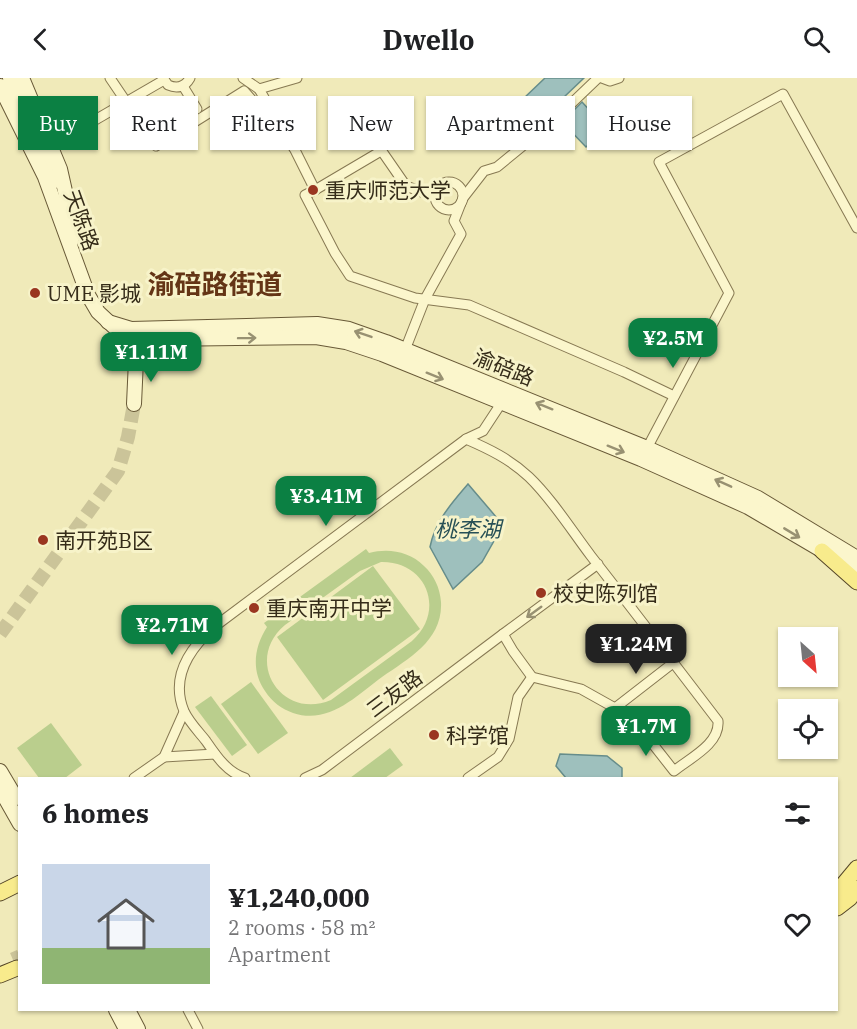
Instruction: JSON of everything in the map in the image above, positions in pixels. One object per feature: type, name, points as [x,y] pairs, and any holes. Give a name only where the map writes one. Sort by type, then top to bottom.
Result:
[{"type":"main road","points":[[10,78],[52,174],[79,273]]},
{"type":"main road","points":[[22,78],[30,96]]},
{"type":"main road","name":"天陈路","points":[[0,86],[45,177],[79,273],[98,312],[128,340],[136,360]]},
{"type":"main road","points":[[53,150],[67,198],[79,273]]},
{"type":"main road","name":"渝碚路","points":[[108,322],[131,329],[317,324],[350,329],[405,350],[505,397],[758,498],[857,558]]},
{"type":"main road","name":"渝碚路","points":[[136,360],[147,342],[158,339],[316,337],[346,342],[505,397]]},
{"type":"main road","points":[[134,404],[136,360]]},
{"type":"main road","name":"渝碚路","points":[[644,454],[748,507],[857,571]]},
{"type":"main road","points":[[822,551],[857,582]]},
{"type":"main road","points":[[0,771],[18,802]]},
{"type":"main road","points":[[0,789],[18,820]]},
{"type":"main road","points":[[838,891],[857,868]]},
{"type":"main road","points":[[0,893],[18,884]]},
{"type":"main road","points":[[838,907],[850,898],[857,888]]},
{"type":"main road","points":[[0,975],[10,964]]},
{"type":"main road","points":[[117,1011],[126,1029]]},
{"type":"main road","points":[[129,1011],[138,1029]]},
{"type":"street","points":[[110,78],[122,96]]},
{"type":"street","points":[[243,78],[259,89],[263,96]]},
{"type":"street","points":[[259,89],[297,78]]},
{"type":"street","points":[[405,350],[425,299],[461,234],[454,221],[463,198],[461,189],[450,182],[441,185],[435,192],[438,205],[446,210],[455,208],[463,198],[484,171],[497,167],[552,122],[597,79],[610,81],[618,78]]},
{"type":"street","points":[[138,96],[164,79],[173,87],[187,82]]},
{"type":"street","points":[[236,96],[244,91],[248,96]]},
{"type":"street","points":[[644,454],[729,293],[659,162],[783,94],[857,228]]},
{"type":"street","points":[[295,150],[315,190]]},
{"type":"street","points":[[435,197],[406,186],[381,152],[306,195],[335,253],[350,276],[415,298],[469,305],[674,396]]},
{"type":"street","points":[[243,777],[223,765],[184,712],[179,691],[181,668],[189,652],[202,638],[466,439],[483,431],[505,397]]},
{"type":"street","points":[[466,439],[499,453],[529,477],[718,721],[719,729],[713,741],[673,775],[652,743],[615,708],[581,689],[531,677],[503,634]]},
{"type":"street","name":"三友路","points":[[307,777],[322,770],[597,564]]},
{"type":"street","points":[[615,708],[673,663]]},
{"type":"street","points":[[469,777],[498,757],[509,739],[518,697],[531,677]]},
{"type":"street","points":[[135,777],[164,757],[184,712]]},
{"type":"street","points":[[164,757],[215,754]]},
{"type":"street","points":[[189,1011],[198,1029]]},
{"type":"green space","points":[[366,549],[369,553],[398,552],[418,561],[434,578],[441,602],[436,627],[422,647],[352,700],[330,712],[318,715],[306,716],[293,713],[274,702],[265,691],[256,667],[259,643],[267,627],[264,623]],"holes":[[[381,562],[397,564],[410,570],[420,579],[429,603],[428,616],[422,629],[412,641],[331,700],[313,704],[297,702],[283,695],[274,684],[268,670],[267,654],[273,639],[285,625],[360,571]]]},
{"type":"green space","points":[[373,566],[420,629],[323,700],[277,637]]},
{"type":"green space","points":[[251,682],[288,733],[258,754],[221,704]]},
{"type":"green space","points":[[211,696],[247,745],[232,756],[195,707]]},
{"type":"green space","points":[[51,723],[82,765],[66,777],[38,777],[17,748]]},
{"type":"green space","points":[[390,748],[403,765],[386,777],[351,777]]},
{"type":"water","points":[[545,78],[584,78],[565,96],[526,96]]},
{"type":"water","points":[[582,102],[587,107],[586,147],[575,136],[575,109]]},
{"type":"water","name":"桃李湖","points":[[468,484],[503,525],[482,562],[453,589],[430,547],[440,521]]},
{"type":"water","points":[[560,754],[607,756],[622,768],[622,777],[565,777],[556,766]]},
{"type":"tunnel","points":[[0,634],[118,471],[128,437],[134,404]]},
{"type":"tunnel","points":[[13,960],[18,958]]},
{"type":"place","name":"重庆师范大学","points":[[313,190]]},
{"type":"place","name":"UME 影城","points":[[35,293]]},
{"type":"place","name":"南开苑B区","points":[[43,540]]},
{"type":"place","name":"校史陈列馆","points":[[541,593]]},
{"type":"place","name":"重庆南开中学","points":[[254,608]]},
{"type":"place","name":"科学馆","points":[[434,735]]},
{"type":"district","name":"渝碚路街道","points":[[215,283]]}]
